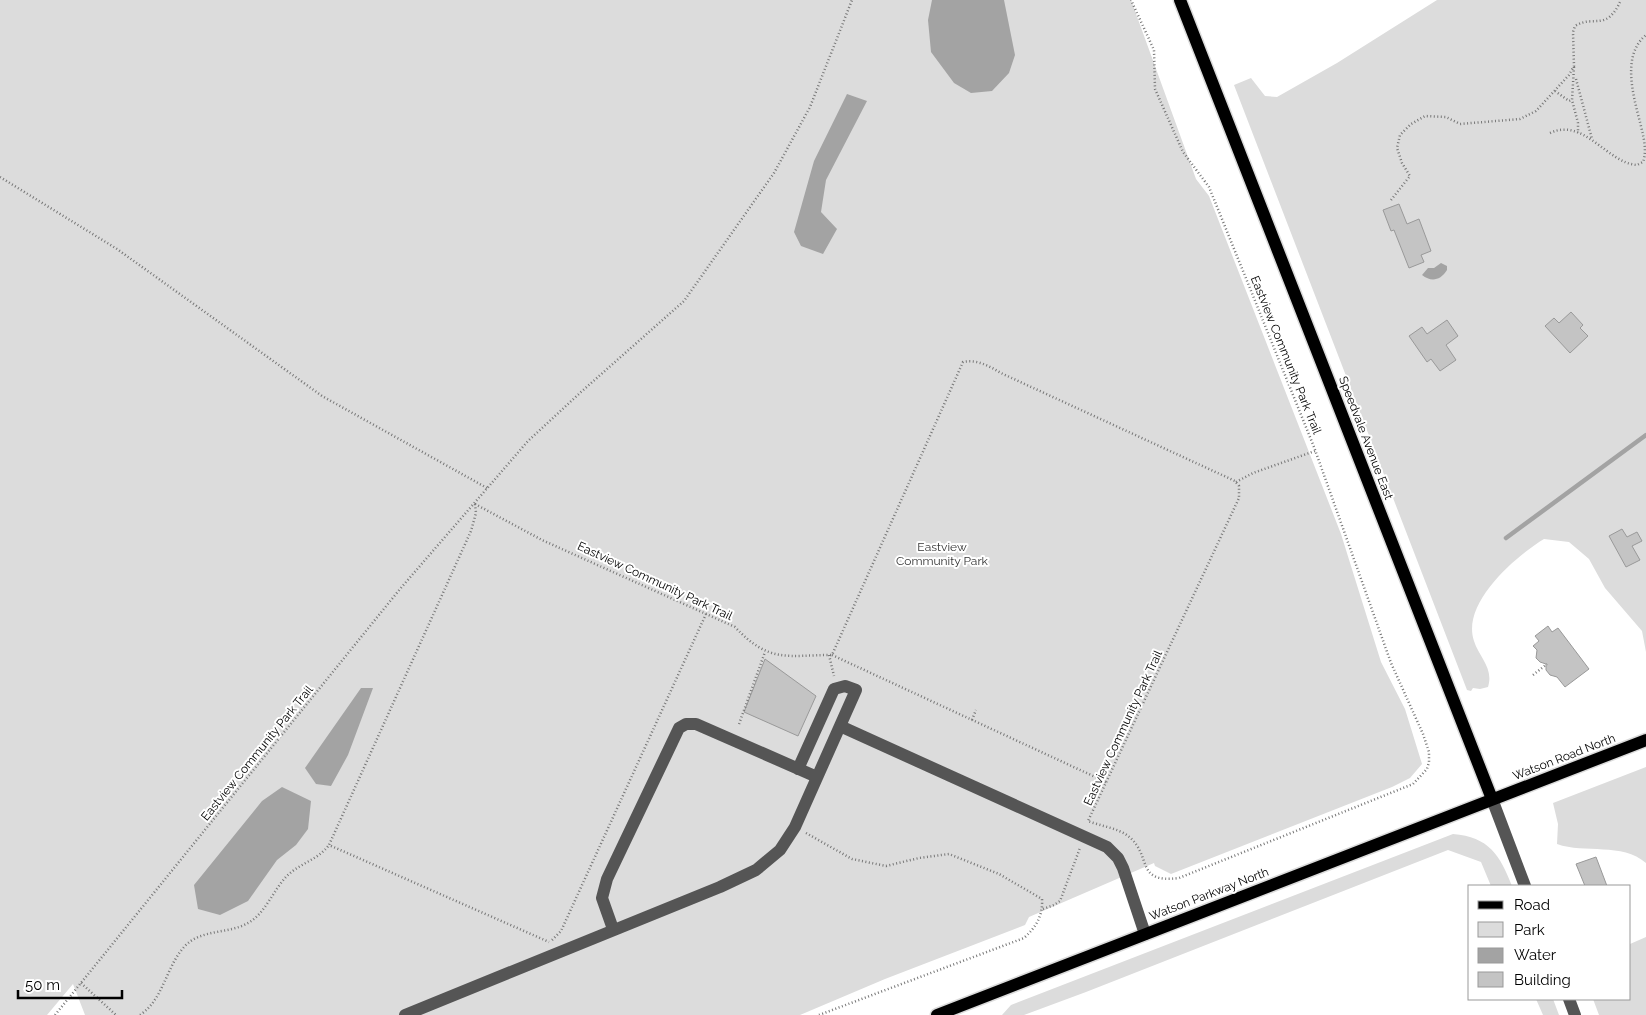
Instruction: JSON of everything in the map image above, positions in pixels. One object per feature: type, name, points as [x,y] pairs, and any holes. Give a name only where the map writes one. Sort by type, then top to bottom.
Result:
[{"type":"main road","name":"Speedvale Avenue East","points":[[1180,0],[1492,799]]},
{"type":"main road","name":"Watson Road North","points":[[1492,799],[1646,740]]},
{"type":"main road","name":"Watson Parkway North","points":[[937,1015],[1492,799]]},
{"type":"street","points":[[404,1015],[551,948],[614,929],[720,887],[756,870],[780,850],[795,827],[856,690],[845,686],[836,687],[798,769]]},
{"type":"street","points":[[614,929],[602,898],[606,884],[679,728],[686,724],[696,724],[817,777]]},
{"type":"street","points":[[840,726],[1107,848],[1118,858],[1145,934]]},
{"type":"street","name":"Speedvale Avenue East","points":[[1492,799],[1526,885]]},
{"type":"street","points":[[1569,1000],[1575,1015]]},
{"type":"path","name":"Eastview Community Park Trail","points":[[55,1015],[400,589],[528,441],[645,337],[689,293],[774,173],[810,107],[852,0]]},
{"type":"path","name":"Eastview Community Park Trail","points":[[1131,0],[1154,50],[1155,89],[1183,152],[1209,187],[1315,451],[1391,663],[1424,734],[1430,752],[1428,769],[1404,790],[1179,878],[1164,880],[1155,878],[1148,871],[1136,844],[1129,837],[1088,821],[1239,498],[1239,486],[1236,482]]},
{"type":"path","points":[[1592,140],[1575,76],[1573,32],[1575,26],[1581,22],[1601,22],[1611,16],[1621,0]]},
{"type":"path","points":[[1550,133],[1556,130],[1578,133],[1631,165],[1638,165],[1643,162],[1646,149],[1631,71],[1635,48],[1646,35]]},
{"type":"path","points":[[1391,200],[1410,176],[1397,148],[1400,135],[1411,124],[1425,116],[1446,117],[1460,124],[1520,119],[1536,111],[1555,91],[1574,66]]},
{"type":"path","points":[[1575,76],[1572,100],[1578,123],[1578,133]]},
{"type":"path","points":[[1555,91],[1572,100]]},
{"type":"path","points":[[0,177],[116,249],[322,396],[488,488]]},
{"type":"path","points":[[836,687],[831,654],[963,362],[972,360],[983,363],[1236,482],[1252,473],[1315,451]]},
{"type":"path","name":"Eastview Community Park Trail","points":[[475,504],[542,540],[735,627],[748,641],[765,652],[788,657],[831,654]]},
{"type":"path","points":[[140,1015],[154,1002],[179,953],[187,944],[197,938],[240,927],[250,922],[259,914],[287,876],[324,852],[329,845],[471,532],[476,513],[475,504]]},
{"type":"path","points":[[329,845],[538,940],[551,948],[561,931],[706,614]]},
{"type":"path","points":[[739,724],[765,652]]},
{"type":"path","points":[[831,654],[1106,782]]},
{"type":"path","points":[[1533,675],[1547,664]]},
{"type":"path","points":[[972,720],[976,710]]},
{"type":"path","points":[[1043,909],[1060,901],[1088,821]]},
{"type":"path","points":[[795,827],[852,859],[886,866],[919,858],[949,854],[999,874],[1042,899],[1043,909],[1035,928],[1024,938],[819,1015]]},
{"type":"path","points":[[81,984],[116,1015]]},
{"type":"path","points":[[146,1011],[150,1015]]},
{"type":"green space","name":"Eastview Community Park","points":[[0,0],[1131,0],[1196,179],[1209,196],[1341,534],[1381,662],[1405,709],[1422,764],[1410,778],[1392,787],[1171,874],[1155,866],[1154,863],[1029,917],[1025,925],[885,979],[800,1015],[85,1015],[73,984],[47,1015],[0,1015]]},
{"type":"green space","points":[[1437,0],[1646,0],[1646,652],[1642,631],[1605,588],[1589,559],[1569,542],[1544,539],[1506,569],[1483,597],[1476,611],[1472,626],[1474,641],[1488,668],[1489,680],[1488,687],[1473,688],[1471,691],[1467,690],[1234,85],[1251,78],[1265,96],[1277,97],[1337,63]]},
{"type":"green space","points":[[1646,767],[1646,863],[1636,857],[1615,850],[1568,847],[1557,844],[1558,824],[1553,803]]},
{"type":"green space","points":[[1453,834],[1476,839],[1492,850],[1503,865],[1512,885],[1491,885],[1481,862],[1448,850],[1024,1015],[1002,1015],[1011,1005]]},
{"type":"green space","points":[[1646,937],[1646,1015],[1599,1015],[1593,1000],[1631,1000],[1631,944]]},
{"type":"green space","points":[[1536,1000],[1553,1000],[1559,1015],[1543,1015]]},
{"type":"water","points":[[932,0],[1004,0],[1015,55],[1009,73],[992,91],[971,93],[954,83],[931,52],[928,20]]},
{"type":"water","points":[[847,94],[867,101],[826,180],[821,212],[837,229],[823,254],[801,246],[794,232],[814,161]]},
{"type":"water","points":[[1441,263],[1447,266],[1447,270],[1438,278],[1429,279],[1422,275],[1428,268],[1434,268]]},
{"type":"water","points":[[361,688],[373,688],[348,755],[331,786],[316,784],[305,768]]},
{"type":"water","points":[[282,787],[311,801],[308,829],[296,845],[277,860],[248,901],[220,915],[198,909],[194,885],[262,801]]},
{"type":"building","points":[[1399,204],[1407,224],[1419,219],[1431,251],[1421,255],[1424,262],[1409,268],[1394,230],[1391,231],[1383,210]]},
{"type":"building","points":[[1571,312],[1583,325],[1580,328],[1588,336],[1570,353],[1545,326],[1554,318],[1559,323]]},
{"type":"building","points":[[1447,320],[1458,336],[1446,345],[1456,360],[1440,371],[1431,359],[1427,362],[1409,336],[1422,327],[1427,334]]},
{"type":"building","points":[[1622,529],[1627,537],[1637,532],[1642,541],[1632,546],[1640,560],[1626,567],[1609,536]]},
{"type":"building","points":[[1548,626],[1552,632],[1558,628],[1589,669],[1565,687],[1557,677],[1550,675],[1546,670],[1546,664],[1536,658],[1537,650],[1533,646],[1539,641],[1535,636]]},
{"type":"building","points":[[765,659],[816,696],[798,736],[744,712]]},
{"type":"building","points":[[1596,857],[1607,885],[1585,885],[1576,864]]},
{"type":"waterway","points":[[1506,538],[1646,435]]}]
